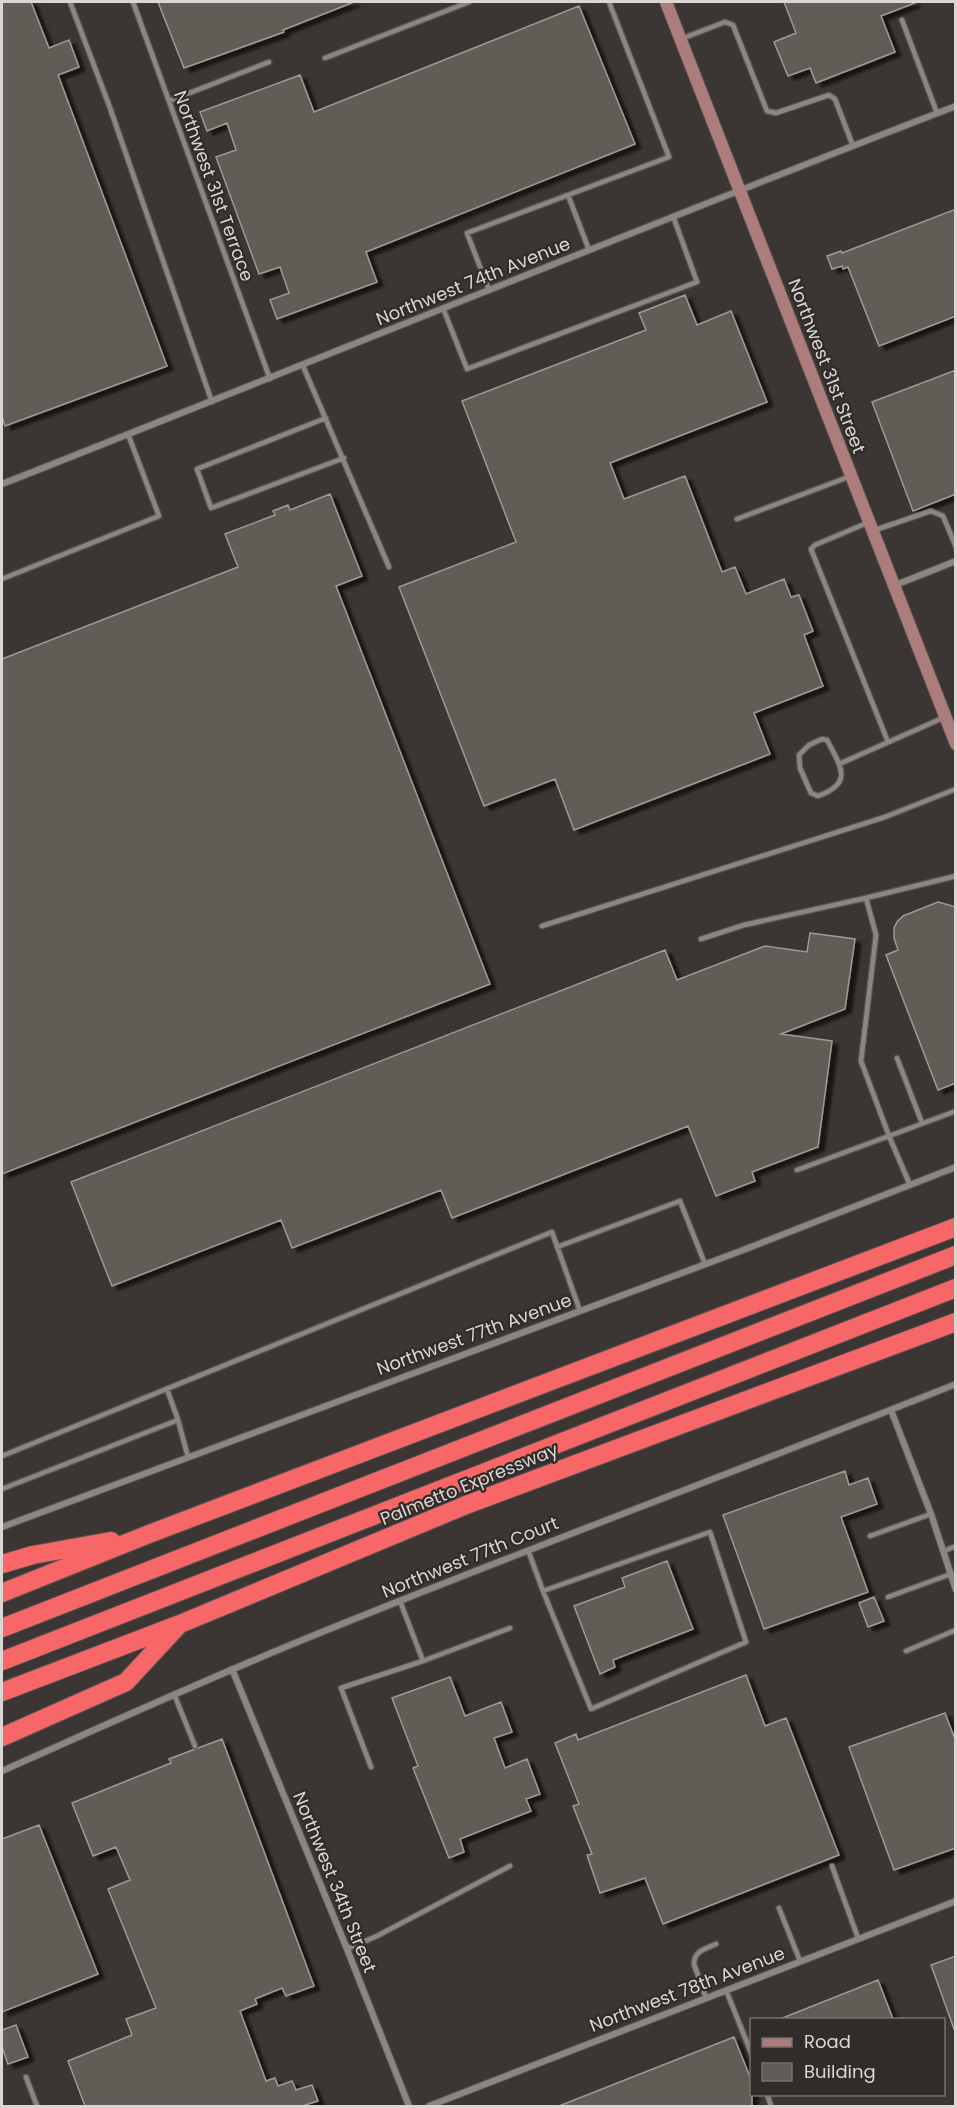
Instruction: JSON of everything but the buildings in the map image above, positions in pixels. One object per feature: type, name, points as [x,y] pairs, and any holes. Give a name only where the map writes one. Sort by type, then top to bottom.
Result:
[{"type":"highway","points":[[2,1593],[149,1534],[956,1227]]},
{"type":"highway","points":[[2,1628],[956,1255]]},
{"type":"highway","points":[[2,1661],[956,1288]]},
{"type":"highway","name":"Palmetto Expressway","points":[[2,1692],[180,1624],[466,1506],[956,1322]]},
{"type":"highway","points":[[2,1564],[33,1555],[149,1534]]},
{"type":"highway","points":[[2,1737],[126,1682],[180,1624]]},
{"type":"street","name":"Northwest 31st Street","points":[[666,2],[956,744]]},
{"type":"street","name":"Northwest 74th Avenue","points":[[2,484],[303,366],[673,216],[956,106]]},
{"type":"street","points":[[893,586],[956,561]]},
{"type":"street","name":"Northwest 77th Avenue","points":[[2,1527],[705,1264],[956,1167]]},
{"type":"street","name":"Northwest 77th Court","points":[[2,1771],[232,1669],[528,1550],[956,1384]]},
{"type":"street","points":[[891,1410],[931,1514],[956,1590]]},
{"type":"street","name":"Northwest 34th Street","points":[[232,1669],[409,2106]]},
{"type":"street","name":"Northwest 78th Avenue","points":[[429,2106],[956,1900]]},
{"type":"lane","points":[[70,2],[109,105],[212,402]]},
{"type":"lane","name":"Northwest 31st Terrace","points":[[133,2],[270,379]]},
{"type":"lane","points":[[325,58],[469,2]]},
{"type":"lane","points":[[489,290],[467,233],[669,158],[609,2]]},
{"type":"lane","points":[[902,20],[937,113]]},
{"type":"lane","points":[[681,39],[725,22],[733,25],[767,111],[776,112],[829,95],[835,99],[853,146]]},
{"type":"lane","points":[[169,101],[269,62]]},
{"type":"lane","points":[[568,195],[589,250]]},
{"type":"lane","points":[[443,308],[467,369],[697,282],[673,216]]},
{"type":"lane","points":[[303,366],[389,567]]},
{"type":"lane","points":[[326,418],[197,469],[211,508],[344,458]]},
{"type":"lane","points":[[2,579],[159,516],[128,434]]},
{"type":"lane","points":[[737,519],[851,476]]},
{"type":"lane","points":[[888,742],[811,549],[815,544],[931,511],[942,516],[956,547]]},
{"type":"lane","points":[[839,764],[945,717]]},
{"type":"lane","points":[[822,739],[827,740],[839,764],[841,781],[836,789],[818,796],[811,793],[800,768],[800,755],[809,745],[822,739]]},
{"type":"lane","points":[[542,926],[885,818],[956,789]]},
{"type":"lane","points":[[701,939],[744,925],[956,876]]},
{"type":"lane","points":[[866,898],[876,934],[861,1061],[910,1185]]},
{"type":"lane","points":[[897,1058],[922,1124]]},
{"type":"lane","points":[[796,1170],[956,1111]]},
{"type":"lane","points":[[557,1247],[681,1202],[705,1264]]},
{"type":"lane","points":[[2,1456],[552,1232],[580,1311]]},
{"type":"lane","points":[[166,1389],[178,1420],[188,1457]]},
{"type":"lane","points":[[2,1489],[178,1420]]},
{"type":"lane","points":[[870,1536],[931,1514]]},
{"type":"lane","points":[[528,1550],[543,1592],[591,1709],[746,1642],[710,1532],[543,1592]]},
{"type":"lane","points":[[944,1551],[956,1546]]},
{"type":"lane","points":[[888,1597],[951,1574]]},
{"type":"lane","points":[[400,1601],[423,1661]]},
{"type":"lane","points":[[371,1767],[341,1688],[423,1661],[510,1628]]},
{"type":"lane","points":[[906,1651],[956,1630]]},
{"type":"lane","points":[[174,1694],[195,1746]]},
{"type":"lane","points":[[347,1949],[377,1936],[510,1866]]},
{"type":"lane","points":[[832,1866],[858,1938]]},
{"type":"lane","points":[[779,1908],[800,1961]]},
{"type":"lane","points":[[706,1998],[694,1959],[697,1952],[716,1944]]},
{"type":"lane","points":[[726,1990],[750,2050]]},
{"type":"lane","points":[[26,2077],[38,2106]]}]
